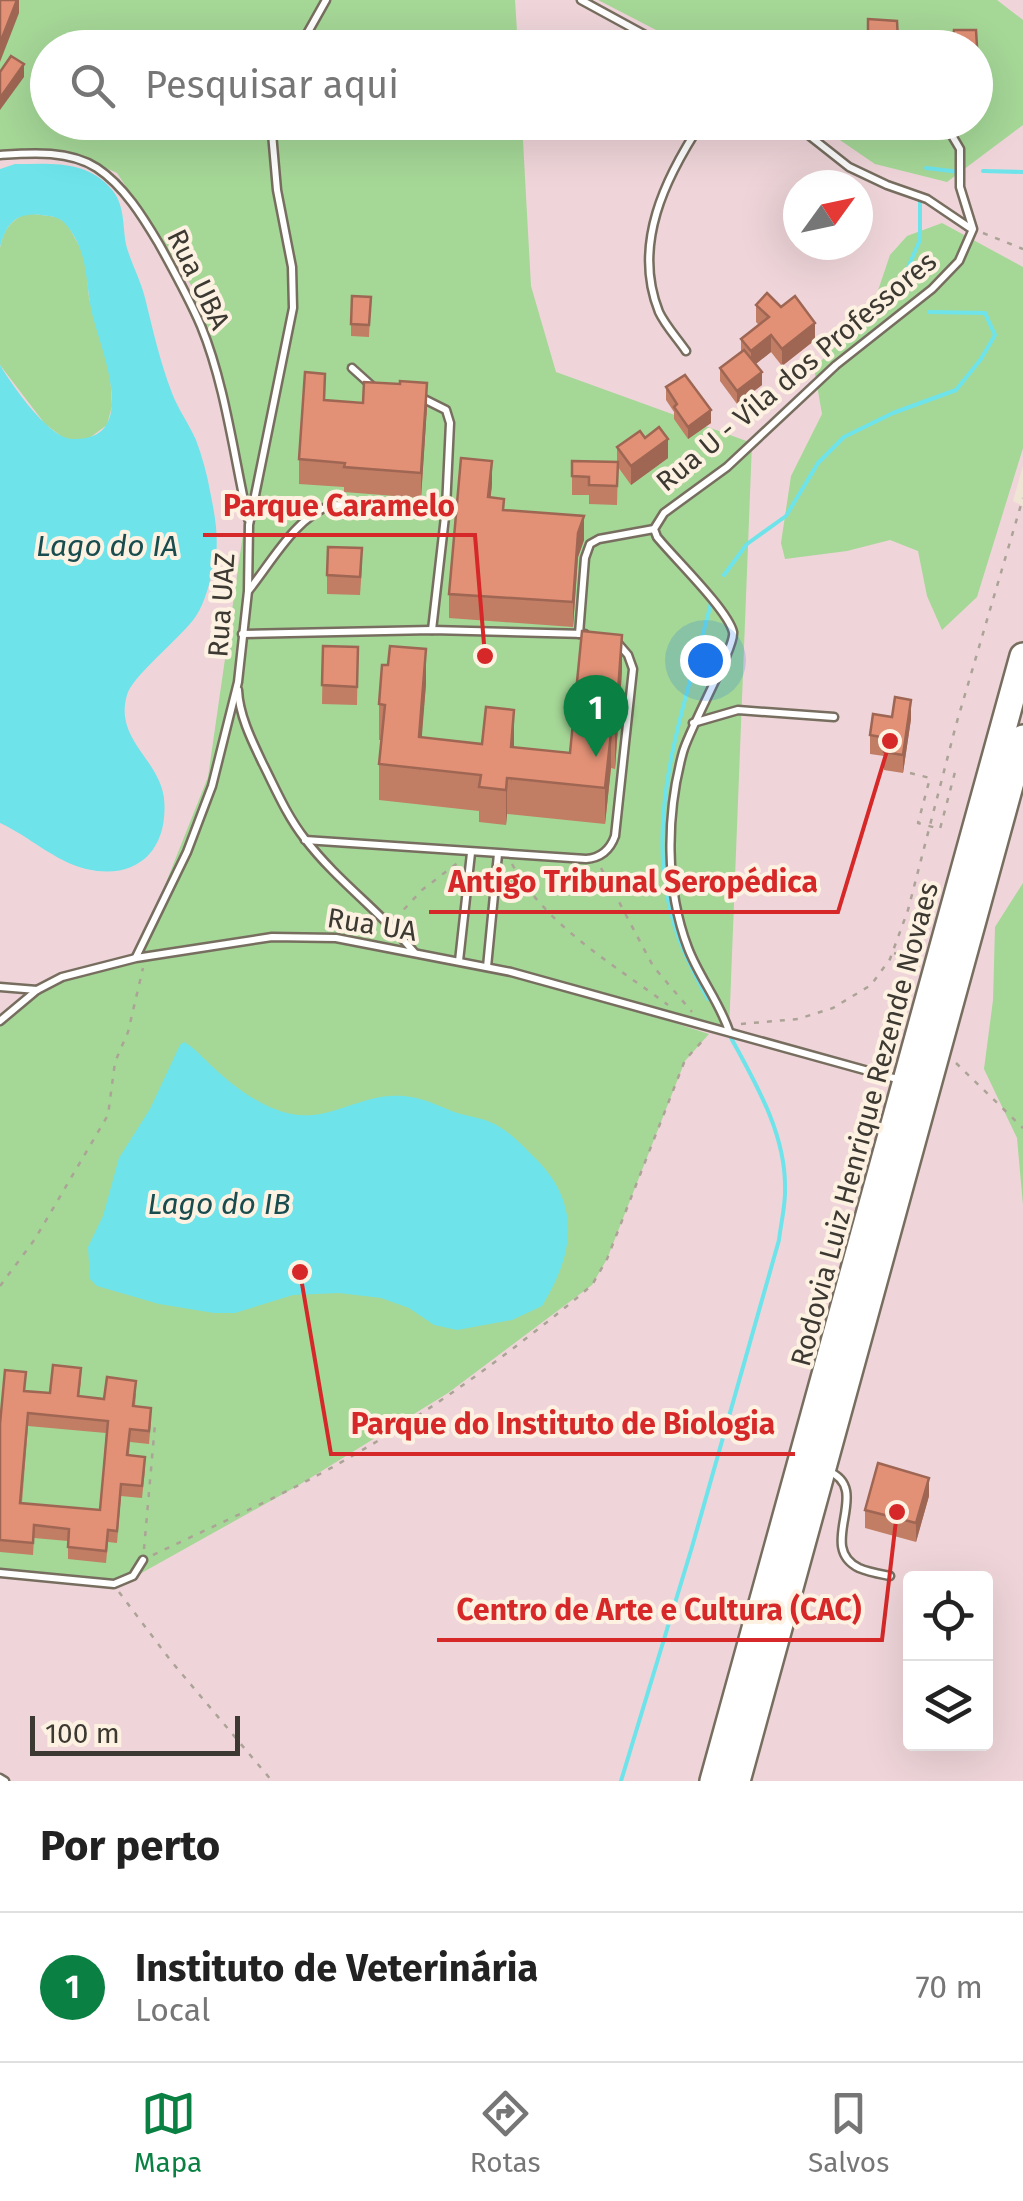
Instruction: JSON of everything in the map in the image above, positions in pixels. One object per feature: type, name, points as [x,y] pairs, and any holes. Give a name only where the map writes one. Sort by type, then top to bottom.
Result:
[{"type":"highway","name":"Rodovia Luiz Henrique Rezende Novaes","points":[[713,1781],[1023,656]]},
{"type":"highway","name":"Rodovia Luiz Henrique Rezende Novaes","points":[[737,1781],[1023,738]]},
{"type":"lane","points":[[309,30],[326,0]]},
{"type":"lane","points":[[580,0],[636,30]]},
{"type":"lane","name":"Rua UAZ","points":[[136,958],[187,852],[212,786],[238,682],[248,592],[249,525],[293,308],[292,268],[277,190],[273,140]]},
{"type":"lane","points":[[686,350],[660,314],[648,252],[668,182],[692,140]]},
{"type":"lane","points":[[815,140],[848,166],[927,198],[972,229]]},
{"type":"lane","points":[[955,140],[960,149],[960,187],[972,229]]},
{"type":"lane","name":"Rua UBA","points":[[0,156],[38,153],[70,157],[95,166],[118,186],[146,221],[202,328],[249,525]]},
{"type":"lane","name":"Rua U - Vila dos Professores","points":[[729,1031],[687,946],[671,873],[674,804],[683,752],[692,723],[732,648],[733,632],[654,529],[664,513],[718,474],[836,365],[932,289],[960,261],[972,229]]},
{"type":"lane","points":[[352,368],[383,391]]},
{"type":"lane","points":[[410,396],[439,404],[448,415],[446,508],[432,630]]},
{"type":"lane","points":[[248,592],[308,518],[323,508],[446,508]]},
{"type":"lane","points":[[579,634],[585,558],[590,544],[654,529]]},
{"type":"lane","points":[[242,634],[432,630],[598,634]]},
{"type":"lane","points":[[306,840],[471,853],[596,858],[606,852],[615,836],[633,669],[628,655],[611,638]]},
{"type":"lane","points":[[238,682],[239,702],[254,745],[281,802],[306,840],[415,953]]},
{"type":"lane","points":[[692,723],[738,710],[834,718]]},
{"type":"lane","points":[[459,961],[471,853]]},
{"type":"lane","points":[[487,967],[502,854]]},
{"type":"lane","name":"Rua UA","points":[[0,1021],[38,990],[62,978],[136,958],[272,937],[336,938],[487,967],[907,1081]]},
{"type":"lane","points":[[0,987],[38,990]]},
{"type":"lane","points":[[822,1469],[839,1476],[846,1489],[848,1500],[840,1536],[846,1556],[856,1566],[890,1576]]},
{"type":"lane","points":[[0,1573],[114,1584],[133,1576],[143,1560]]},
{"type":"path","points":[[972,229],[1023,249]]},
{"type":"path","points":[[143,1560],[300,1485],[361,1451],[578,1298],[607,1260],[684,1060],[709,1034],[729,1031],[745,1022],[798,1019],[833,1008],[871,984],[893,952],[908,910],[928,826],[1023,498]]},
{"type":"path","points":[[910,772],[930,778],[918,824],[940,830],[955,772],[958,773]]},
{"type":"path","points":[[390,924],[422,890],[471,853]]},
{"type":"path","points":[[502,854],[562,926],[673,1009]]},
{"type":"path","points":[[596,858],[653,966],[703,1025]]},
{"type":"path","points":[[893,952],[921,962]]},
{"type":"path","points":[[0,1286],[35,1240],[108,1115],[115,1062],[128,1032],[146,957]]},
{"type":"path","points":[[940,1047],[1023,1128]]},
{"type":"path","points":[[143,1560],[155,1424]]},
{"type":"path","points":[[114,1584],[171,1661],[272,1781]]},
{"type":"shaded area","points":[[0,0],[1023,0],[1023,466],[1013,501],[1023,506],[1023,1781],[0,1781]]},
{"type":"green space","points":[[0,0],[515,0],[517,30],[30,30],[30,140],[523,140],[531,286],[556,372],[752,443],[729,1031],[619,1005],[709,1034],[685,1061],[607,1259],[592,1285],[448,1393],[299,1485],[129,1580],[114,1584],[0,1573],[0,1021],[37,990],[62,977],[136,958],[208,777],[243,534],[244,494],[224,388],[191,285],[117,173],[66,150],[0,152]]},
{"type":"green space","points":[[598,0],[997,0],[1023,20],[1023,125],[947,182],[875,164],[840,140],[993,140],[993,30],[656,30]]},
{"type":"green space","points":[[26,213],[57,217],[67,224],[85,256],[89,298],[110,372],[112,406],[107,425],[88,439],[65,439],[45,424],[0,365],[0,248],[8,227]]},
{"type":"green space","points":[[942,223],[1023,267],[1023,448],[977,597],[942,630],[927,596],[918,551],[890,540],[847,551],[785,559],[781,543],[791,476],[822,414],[814,368],[871,311],[890,255],[907,236]]},
{"type":"green space","points":[[1023,883],[1023,1205],[1017,1138],[984,1069],[993,1000],[995,927]]},
{"type":"water","name":"Lago do IA","points":[[15,164],[80,168],[103,181],[117,198],[127,248],[164,370],[198,446],[215,519],[216,557],[199,611],[127,695],[127,724],[160,784],[164,816],[155,846],[135,865],[121,870],[74,865],[0,823],[0,365],[32,409],[63,437],[94,436],[106,425],[111,409],[108,369],[75,237],[63,221],[32,215],[13,221],[0,247],[0,169]]},
{"type":"water","name":"Lago do IB","points":[[184,1042],[239,1089],[280,1111],[319,1114],[374,1098],[403,1096],[486,1120],[507,1132],[548,1172],[566,1208],[567,1246],[562,1266],[542,1306],[512,1320],[457,1330],[434,1325],[409,1308],[381,1298],[339,1293],[293,1295],[235,1313],[214,1313],[159,1304],[97,1286],[90,1279],[88,1247],[103,1216],[119,1158],[150,1109]]},
{"type":"building","points":[[0,0],[17,0],[0,43]]},
{"type":"building","points":[[868,19],[897,21],[897,30],[868,30]]},
{"type":"building","points":[[11,56],[24,64],[0,98],[0,72]]},
{"type":"building","points":[[767,293],[781,307],[795,296],[815,323],[782,349],[771,335],[751,351],[741,339],[769,317],[756,305]]},
{"type":"building","points":[[352,296],[371,297],[369,325],[351,324]]},
{"type":"building","points":[[744,350],[762,372],[737,391],[720,368]]},
{"type":"building","points":[[305,372],[325,374],[324,400],[363,403],[364,382],[427,383],[421,473],[299,459]]},
{"type":"building","points":[[685,375],[711,410],[688,427],[666,387]]},
{"type":"building","points":[[659,427],[668,439],[631,466],[617,447],[640,431],[645,438]]},
{"type":"building","points":[[461,458],[492,461],[488,497],[504,499],[503,510],[584,516],[578,533],[573,602],[449,594]]},
{"type":"building","points":[[572,461],[618,462],[617,486],[589,485],[589,477],[572,476]]},
{"type":"building","points":[[328,547],[362,548],[360,577],[327,575]]},
{"type":"building","points":[[582,631],[622,635],[615,733],[611,733],[605,788],[507,778],[506,790],[479,787],[481,775],[379,764],[385,705],[379,704],[382,665],[388,665],[390,646],[426,649],[419,737],[482,744],[486,707],[514,710],[511,747],[570,753]]},
{"type":"building","points":[[323,646],[358,647],[357,687],[322,685]]},
{"type":"building","points":[[895,697],[911,700],[903,755],[884,752],[886,738],[870,735],[873,714],[892,717]]},
{"type":"building","points":[[53,1365],[81,1368],[78,1396],[104,1399],[107,1377],[136,1381],[133,1406],[151,1408],[149,1431],[130,1429],[127,1455],[145,1457],[142,1486],[121,1484],[117,1531],[108,1530],[106,1551],[68,1547],[69,1529],[34,1525],[33,1543],[0,1540],[0,1424],[5,1370],[26,1372],[24,1391],[50,1393]],"holes":[[[28,1413],[108,1421],[100,1510],[20,1503]]]},
{"type":"building","points":[[878,1463],[929,1478],[916,1523],[865,1510]]},
{"type":"waterway","points":[[926,168],[960,172]]},
{"type":"waterway","points":[[983,171],[1023,172]]},
{"type":"waterway","points":[[896,295],[920,240],[920,198]]},
{"type":"waterway","points":[[724,575],[747,544],[786,516],[818,463],[844,437],[893,413],[956,390],[981,359],[995,335],[985,313],[929,312]]},
{"type":"waterway","points":[[708,999],[678,936],[662,852],[669,768],[711,603]]},
{"type":"waterway","points":[[621,1781],[692,1547],[779,1240],[783,1213],[784,1166],[774,1126],[729,1034]]},
{"type":"place","name":"Parque Caramelo","points":[[485,656]]},
{"type":"place","name":"Antigo Tribunal Seropédica","points":[[890,741]]},
{"type":"place","name":"Instituto de Veterinária","points":[[596,757]]},
{"type":"place","name":"Parque do Instituto de Biologia","points":[[300,1272]]},
{"type":"place","name":"Centro de Arte e Cultura (CAC)","points":[[897,1512]]}]
